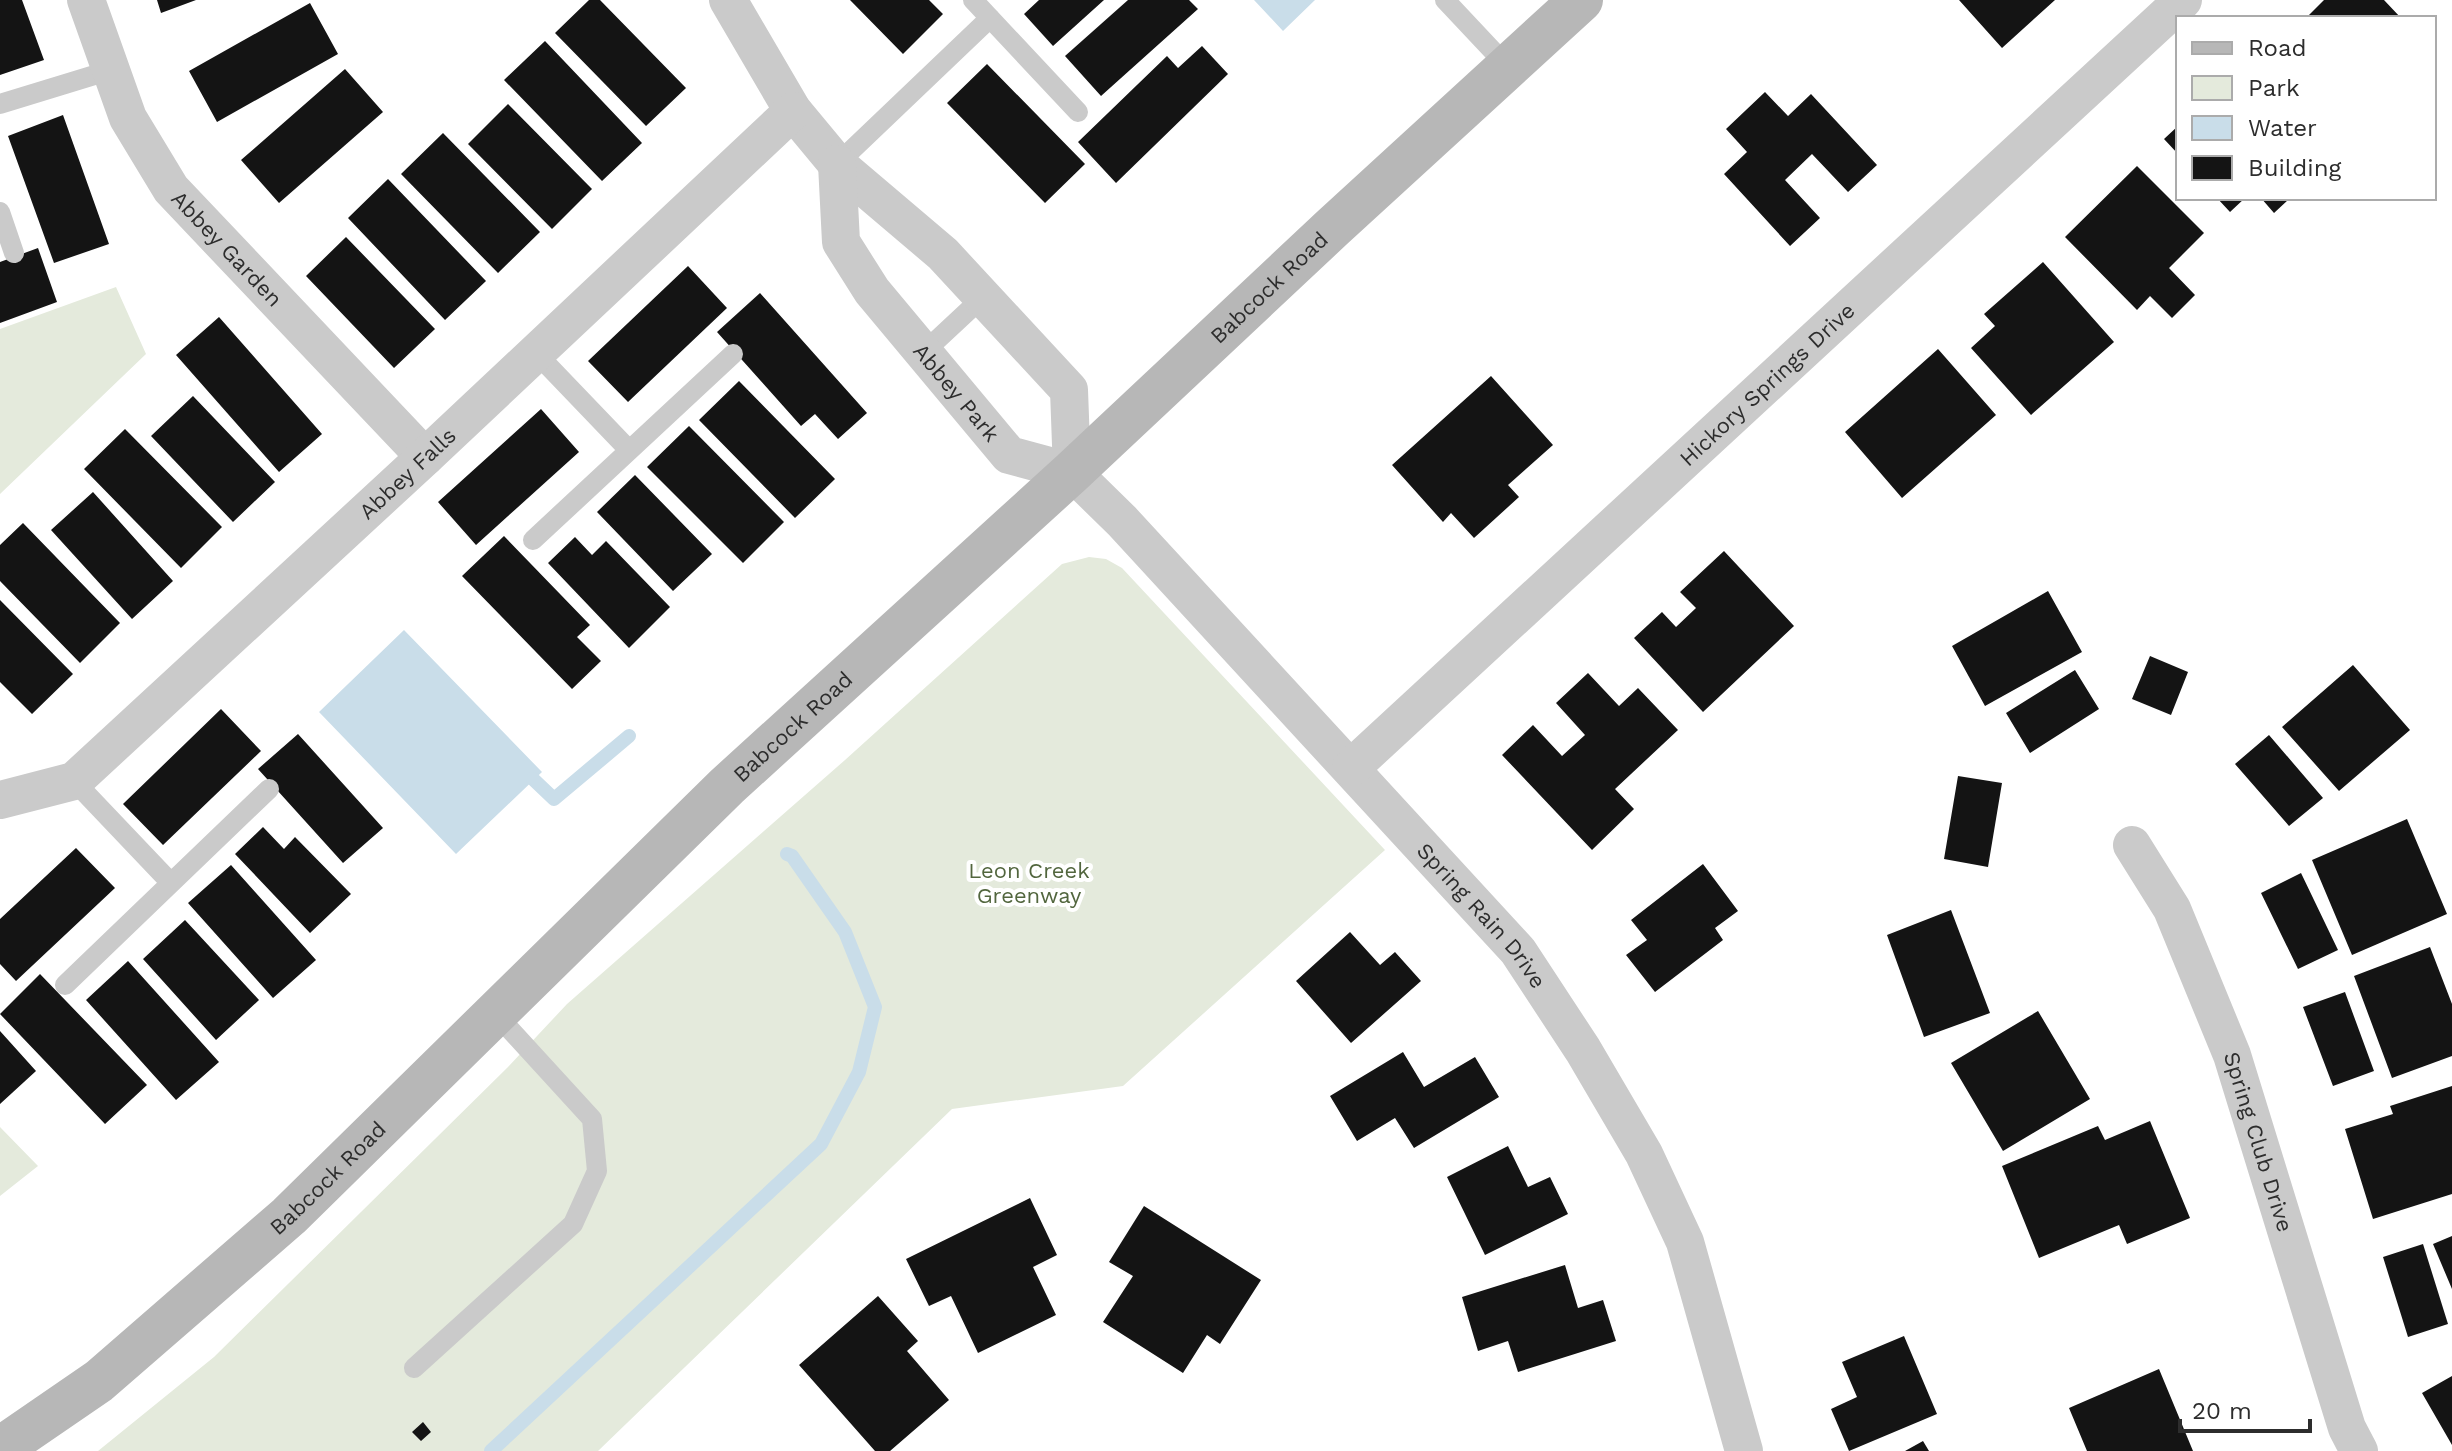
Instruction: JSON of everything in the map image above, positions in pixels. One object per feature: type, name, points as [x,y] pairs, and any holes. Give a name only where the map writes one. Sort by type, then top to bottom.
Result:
[{"type":"main road","name":"Babcock Road","points":[[0,1449],[99,1381],[289,1216],[727,786],[1072,472],[1581,0]]},
{"type":"street","name":"Abbey Garden","points":[[86,0],[128,118],[171,189],[425,457]]},
{"type":"street","points":[[728,0],[793,111],[837,164],[943,254],[1069,390],[1072,472]]},
{"type":"street","name":"Hickory Springs Drive","points":[[1351,768],[2183,0]]},
{"type":"street","name":"Abbey Falls","points":[[0,800],[74,781],[793,111]]},
{"type":"street","name":"Abbey Park","points":[[837,164],[841,242],[872,291],[1009,455],[1072,472]]},
{"type":"street","name":"Spring Rain Drive","points":[[1072,472],[1122,521],[1518,951],[1583,1050],[1629,1128],[1685,1242],[1744,1451]]},
{"type":"street","name":"Spring Club Drive","points":[[2132,845],[2172,909],[2232,1055],[2347,1428],[2359,1451]]},
{"type":"lane","points":[[973,0],[1078,112]]},
{"type":"lane","points":[[1445,0],[1508,67]]},
{"type":"lane","points":[[837,164],[990,18]]},
{"type":"lane","points":[[0,104],[111,70]]},
{"type":"lane","points":[[0,212],[14,253]]},
{"type":"lane","points":[[924,352],[983,297]]},
{"type":"lane","points":[[536,353],[629,450]]},
{"type":"lane","points":[[533,540],[733,354]]},
{"type":"lane","points":[[74,781],[171,883]]},
{"type":"lane","points":[[65,985],[269,789]]},
{"type":"lane","points":[[414,1368],[573,1224],[597,1171],[592,1119],[495,1013]]},
{"type":"green space","points":[[116,287],[146,354],[0,494],[0,329]]},
{"type":"green space","name":"Leon Creek Greenway","points":[[1089,557],[1106,559],[1122,568],[1385,850],[1123,1086],[952,1109],[598,1451],[98,1451],[214,1357],[508,1067],[567,1004],[1062,564]]},
{"type":"green space","points":[[0,1127],[38,1166],[0,1196]]},
{"type":"water","points":[[1254,0],[1315,0],[1283,31]]},
{"type":"water","points":[[404,630],[542,772],[456,854],[319,712]]},
{"type":"building","points":[[0,0],[22,0],[44,60],[0,75]]},
{"type":"building","points":[[157,0],[196,0],[161,13]]},
{"type":"building","points":[[589,0],[600,0],[686,88],[646,126],[555,33]]},
{"type":"building","points":[[850,0],[929,0],[943,14],[903,54]]},
{"type":"building","points":[[1039,0],[1104,0],[1053,46],[1024,14]]},
{"type":"building","points":[[1128,0],[1189,0],[1198,9],[1101,96],[1065,56]]},
{"type":"building","points":[[1959,0],[2055,0],[2002,48]]},
{"type":"building","points":[[2324,0],[2384,0],[2399,16],[2308,16]]},
{"type":"building","points":[[310,3],[338,54],[217,122],[189,71]]},
{"type":"building","points":[[545,41],[642,143],[602,181],[504,80]]},
{"type":"building","points":[[1202,46],[1228,74],[1116,183],[1078,142],[1167,56],[1178,68]]},
{"type":"building","points":[[987,64],[1085,164],[1045,203],[947,103]]},
{"type":"building","points":[[345,69],[383,112],[279,203],[241,160]]},
{"type":"building","points":[[1765,92],[1788,116],[1811,94],[1877,165],[1848,192],[1812,154],[1785,180],[1820,218],[1790,246],[1724,174],[1747,152],[1726,129]]},
{"type":"building","points":[[508,104],[592,189],[552,229],[468,144]]},
{"type":"building","points":[[63,115],[109,244],[54,263],[8,136]]},
{"type":"building","points":[[2176,128],[2176,152],[2164,139]]},
{"type":"building","points":[[443,133],[540,232],[498,273],[401,174]]},
{"type":"building","points":[[2137,166],[2204,233],[2169,268],[2195,295],[2172,318],[2150,296],[2137,310],[2065,237]]},
{"type":"building","points":[[388,179],[486,281],[445,320],[348,218]]},
{"type":"building","points":[[2219,200],[2243,200],[2230,212]]},
{"type":"building","points":[[2263,200],[2288,200],[2274,213]]},
{"type":"building","points":[[346,237],[435,329],[394,368],[306,276]]},
{"type":"building","points":[[38,248],[57,302],[0,323],[0,262]]},
{"type":"building","points":[[2043,262],[2114,342],[2031,415],[1971,348],[1995,326],[1984,314]]},
{"type":"building","points":[[688,266],[727,308],[628,402],[588,361]]},
{"type":"building","points":[[760,293],[867,413],[838,439],[815,414],[801,426],[717,332]]},
{"type":"building","points":[[219,317],[322,434],[279,472],[176,355]]},
{"type":"building","points":[[1938,349],[1996,415],[1902,498],[1845,432]]},
{"type":"building","points":[[1491,376],[1553,445],[1508,485],[1519,497],[1474,538],[1451,513],[1443,522],[1392,465]]},
{"type":"building","points":[[739,381],[835,479],[795,518],[699,420]]},
{"type":"building","points":[[193,396],[275,482],[233,522],[151,436]]},
{"type":"building","points":[[541,409],[579,452],[476,545],[438,502]]},
{"type":"building","points":[[689,426],[784,522],[743,563],[647,467]]},
{"type":"building","points":[[125,429],[222,527],[181,568],[84,469]]},
{"type":"building","points":[[635,475],[712,554],[673,591],[597,512]]},
{"type":"building","points":[[93,492],[173,581],[132,619],[51,530]]},
{"type":"building","points":[[23,523],[120,623],[80,663],[0,581],[0,545]]},
{"type":"building","points":[[504,536],[590,625],[577,637],[601,661],[572,689],[462,576]]},
{"type":"building","points":[[575,537],[592,555],[606,541],[670,607],[629,648],[548,563]]},
{"type":"building","points":[[1724,551],[1794,626],[1703,712],[1634,638],[1662,612],[1676,627],[1696,608],[1680,592]]},
{"type":"building","points":[[2048,591],[2082,652],[1985,706],[1952,646]]},
{"type":"building","points":[[0,600],[73,674],[32,714],[0,682]]},
{"type":"building","points":[[2150,656],[2188,672],[2171,715],[2132,699]]},
{"type":"building","points":[[2353,665],[2410,730],[2339,791],[2282,727]]},
{"type":"building","points":[[2075,670],[2099,709],[2030,753],[2006,713]]},
{"type":"building","points":[[1588,673],[1619,706],[1638,688],[1678,730],[1615,789],[1634,809],[1592,850],[1502,755],[1533,725],[1562,756],[1585,735],[1556,703]]},
{"type":"building","points":[[221,709],[261,751],[163,845],[123,804]]},
{"type":"building","points":[[298,734],[383,828],[343,863],[258,769]]},
{"type":"building","points":[[2269,735],[2323,798],[2289,826],[2235,764]]},
{"type":"building","points":[[1958,776],[2002,783],[1988,867],[1944,859]]},
{"type":"building","points":[[2407,819],[2447,914],[2352,955],[2312,860]]},
{"type":"building","points":[[263,827],[284,849],[295,837],[351,894],[310,933],[235,854]]},
{"type":"building","points":[[76,848],[115,888],[16,981],[0,964],[0,919]]},
{"type":"building","points":[[1703,864],[1738,911],[1715,928],[1723,940],[1655,992],[1626,955],[1647,940],[1631,920]]},
{"type":"building","points":[[231,865],[316,960],[273,998],[188,903]]},
{"type":"building","points":[[2301,873],[2338,950],[2298,969],[2261,893]]},
{"type":"building","points":[[1951,910],[1990,1013],[1924,1037],[1887,935]]},
{"type":"building","points":[[185,920],[259,1000],[216,1040],[143,959]]},
{"type":"building","points":[[1350,932],[1380,965],[1395,952],[1421,981],[1351,1043],[1296,981]]},
{"type":"building","points":[[2430,947],[2452,1004],[2452,1056],[2392,1078],[2354,976]]},
{"type":"building","points":[[128,961],[219,1062],[176,1100],[86,1000]]},
{"type":"building","points":[[40,974],[147,1085],[105,1124],[0,1014]]},
{"type":"building","points":[[2345,992],[2374,1071],[2333,1086],[2303,1007]]},
{"type":"building","points":[[2038,1011],[2090,1099],[2003,1151],[1951,1063]]},
{"type":"building","points":[[0,1031],[36,1071],[0,1104]]},
{"type":"building","points":[[1403,1052],[1424,1087],[1475,1057],[1499,1097],[1414,1148],[1395,1118],[1357,1141],[1330,1096]]},
{"type":"building","points":[[2452,1086],[2452,1194],[2373,1219],[2345,1129],[2393,1114],[2390,1106]]},
{"type":"building","points":[[2150,1121],[2190,1218],[2127,1244],[2119,1225],[2039,1258],[2002,1166],[2098,1126],[2105,1140]]},
{"type":"building","points":[[1508,1146],[1528,1187],[1550,1177],[1568,1214],[1485,1255],[1447,1177]]},
{"type":"building","points":[[1030,1198],[1057,1255],[1033,1267],[1056,1315],[978,1353],[951,1296],[929,1306],[906,1259]]},
{"type":"building","points":[[1144,1206],[1261,1280],[1220,1344],[1207,1335],[1183,1373],[1103,1322],[1133,1276],[1109,1262]]},
{"type":"building","points":[[2452,1236],[2452,1289],[2433,1244]]},
{"type":"building","points":[[2423,1244],[2448,1324],[2408,1337],[2383,1257]]},
{"type":"building","points":[[1565,1265],[1578,1308],[1603,1300],[1616,1341],[1518,1372],[1508,1341],[1478,1351],[1462,1297]]},
{"type":"building","points":[[878,1296],[918,1341],[907,1351],[949,1400],[890,1451],[875,1451],[799,1365]]},
{"type":"building","points":[[1904,1336],[1937,1414],[1849,1451],[1831,1409],[1857,1397],[1842,1362]]},
{"type":"building","points":[[2159,1369],[2193,1451],[2087,1451],[2069,1408]]},
{"type":"building","points":[[2452,1376],[2452,1445],[2422,1393]]},
{"type":"building","points":[[423,1422],[431,1432],[421,1441],[412,1432]]},
{"type":"building","points":[[1923,1441],[1929,1451],[1905,1451]]},
{"type":"waterway","points":[[533,779],[554,799],[629,736]]},
{"type":"waterway","points":[[491,1451],[821,1144],[859,1072],[875,1007],[845,932],[792,856],[787,854]]}]
